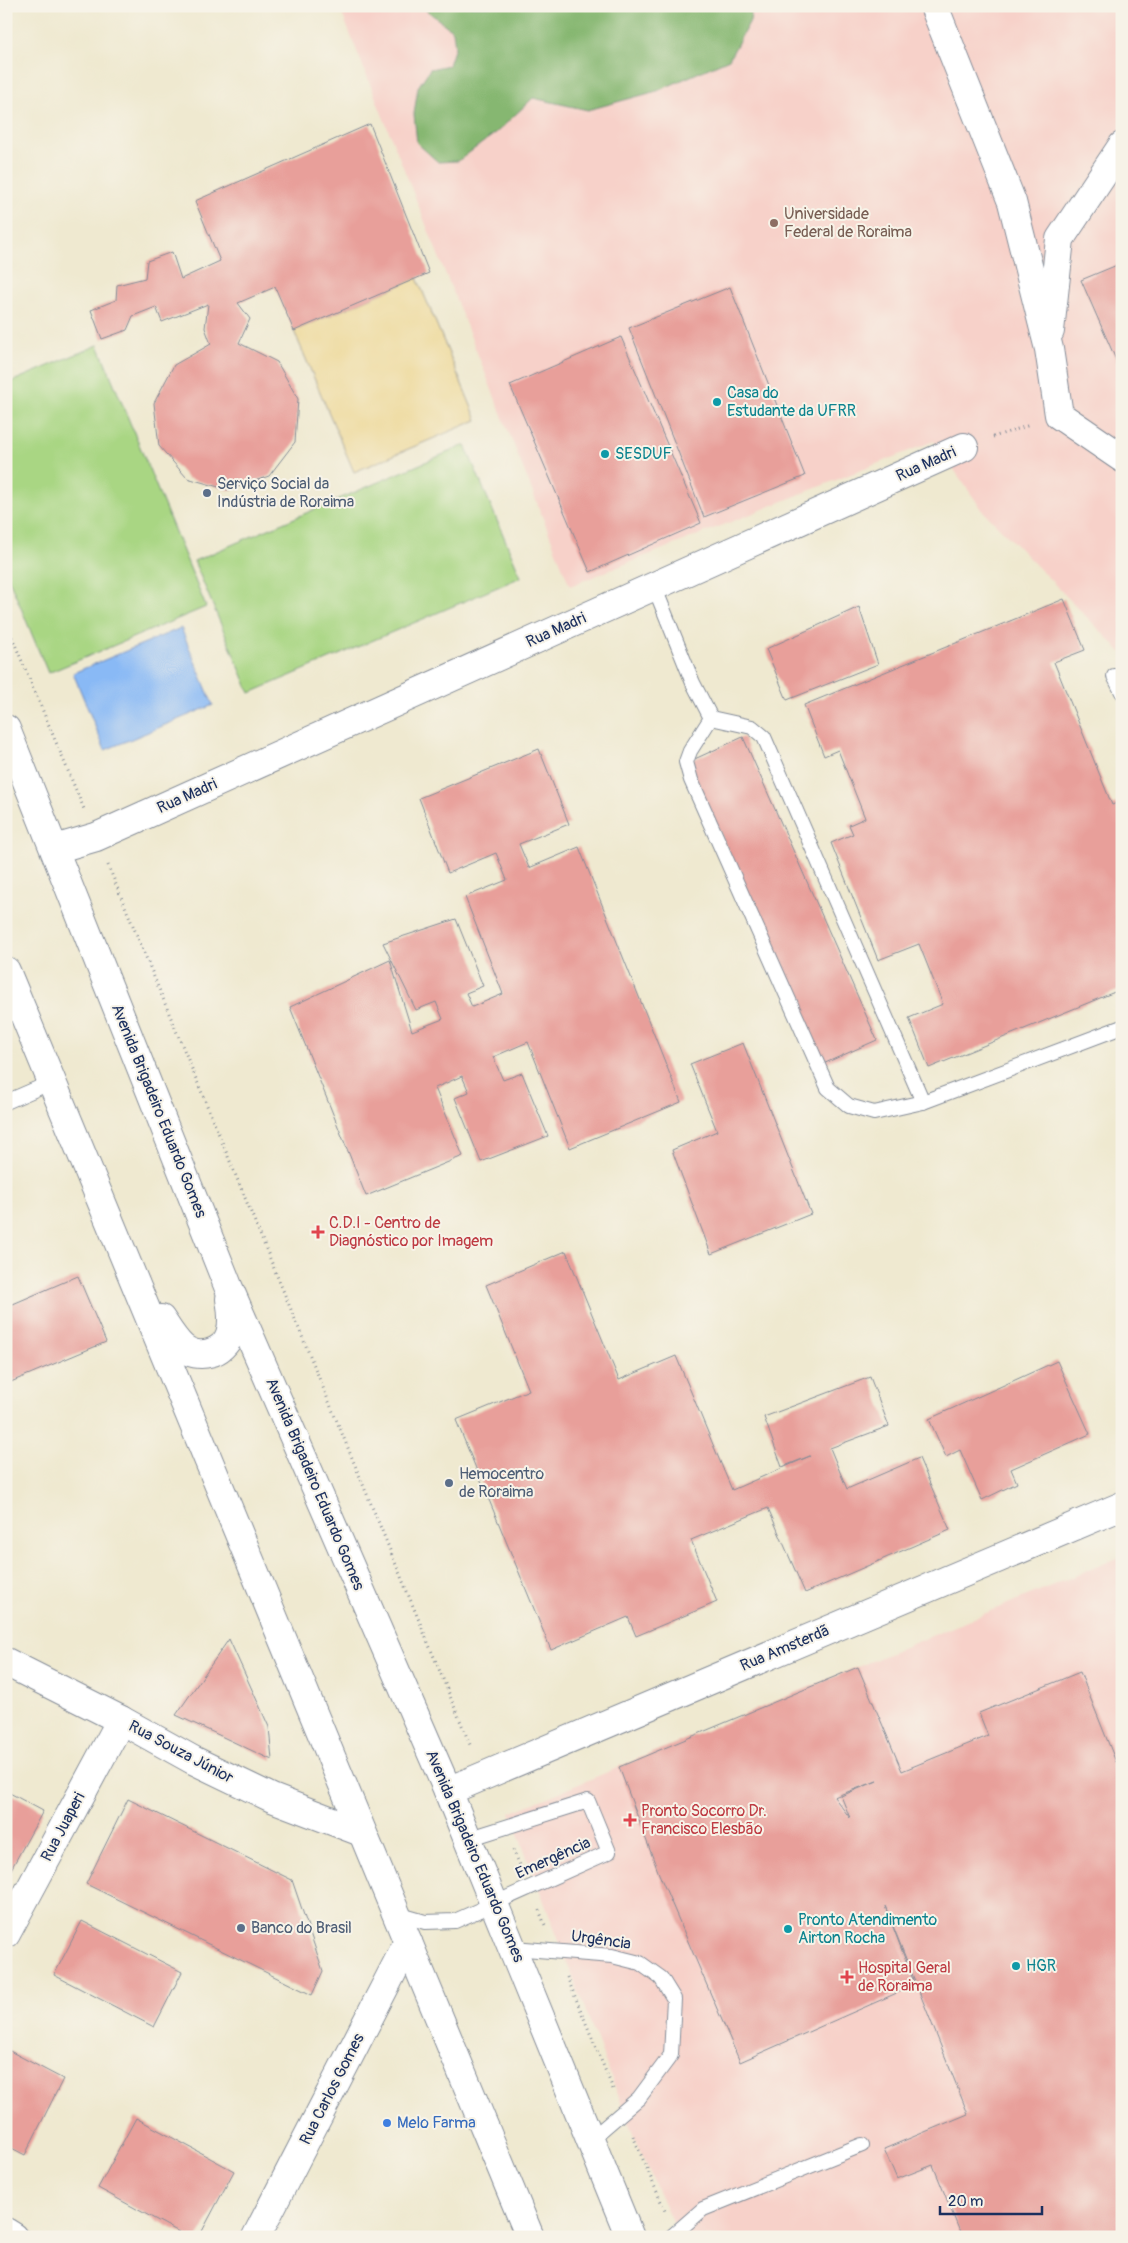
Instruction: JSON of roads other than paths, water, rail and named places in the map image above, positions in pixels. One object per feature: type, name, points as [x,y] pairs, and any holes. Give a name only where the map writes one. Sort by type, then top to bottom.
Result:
[{"type":"street","points":[[934,6],[1012,202],[1048,349],[1059,415],[1122,458]]},
{"type":"street","points":[[1048,349],[1060,238],[1122,146]]},
{"type":"street","name":"Rua Madri","points":[[55,849],[96,837],[964,447]]},
{"type":"street","name":"Avenida Brigadeiro Eduardo Gomes","points":[[6,729],[228,1286],[448,1791],[630,2237]]},
{"type":"street","points":[[6,971],[530,2237]]},
{"type":"street","points":[[142,1297],[182,1348],[192,1353],[210,1354],[220,1348],[231,1332],[232,1313],[228,1286]]},
{"type":"street","name":"Rua Amsterdã","points":[[448,1791],[1122,1506]]},
{"type":"street","name":"Rua Souza Júnior","points":[[6,1662],[120,1720],[193,1760],[272,1798],[361,1832]]},
{"type":"street","name":"Rua Juaperi","points":[[6,1934],[120,1720]]},
{"type":"street","name":"Rua Carlos Gomes","points":[[256,2237],[408,1942]]},
{"type":"street","points":[[6,2232],[14,2237]]},
{"type":"lane","points":[[654,586],[693,683],[711,718]]},
{"type":"lane","points":[[1114,676],[1122,692]]},
{"type":"lane","points":[[711,718],[752,727],[764,737],[923,1102]]},
{"type":"lane","points":[[711,718],[690,751],[686,762],[691,780],[828,1088],[849,1106],[874,1113],[923,1102],[1122,1027]]},
{"type":"lane","points":[[6,1102],[52,1082]]},
{"type":"lane","name":"Emergência","points":[[396,1914],[425,1922],[456,1921],[609,1852],[588,1801],[468,1839]]},
{"type":"lane","name":"Urgência","points":[[513,1948],[612,1956],[640,1963],[661,1978],[674,1999],[671,2055],[639,2098],[590,2140]]},
{"type":"lane","points":[[673,2236],[703,2209],[862,2145]]},
{"type":"water","points":[[181,628],[213,705],[105,750],[73,673]]},
{"type":"place","name":"Universidade Federal de Roraima","points":[[774,223]]},
{"type":"place","name":"Casa do Estudante da UFRR","points":[[717,402]]},
{"type":"place","name":"SESDUF","points":[[605,454]]},
{"type":"place","name":"Serviço Social da Indústria de Roraima","points":[[207,493]]},
{"type":"place","name":"C.D.I - Centro de Diagnóstico por Imagem","points":[[318,1232]]},
{"type":"place","name":"Hemocentro de Roraima","points":[[449,1483]]},
{"type":"place","name":"Pronto Socorro Dr. Francisco Elesbão","points":[[630,1820]]},
{"type":"place","name":"Banco do Brasil","points":[[241,1928]]},
{"type":"place","name":"Pronto Atendimento Airton Rocha","points":[[788,1929]]},
{"type":"place","name":"HGR","points":[[1016,1966]]},
{"type":"place","name":"Hospital Geral de Roraima","points":[[847,1977]]},
{"type":"place","name":"Melo Farma","points":[[387,2123]]}]
